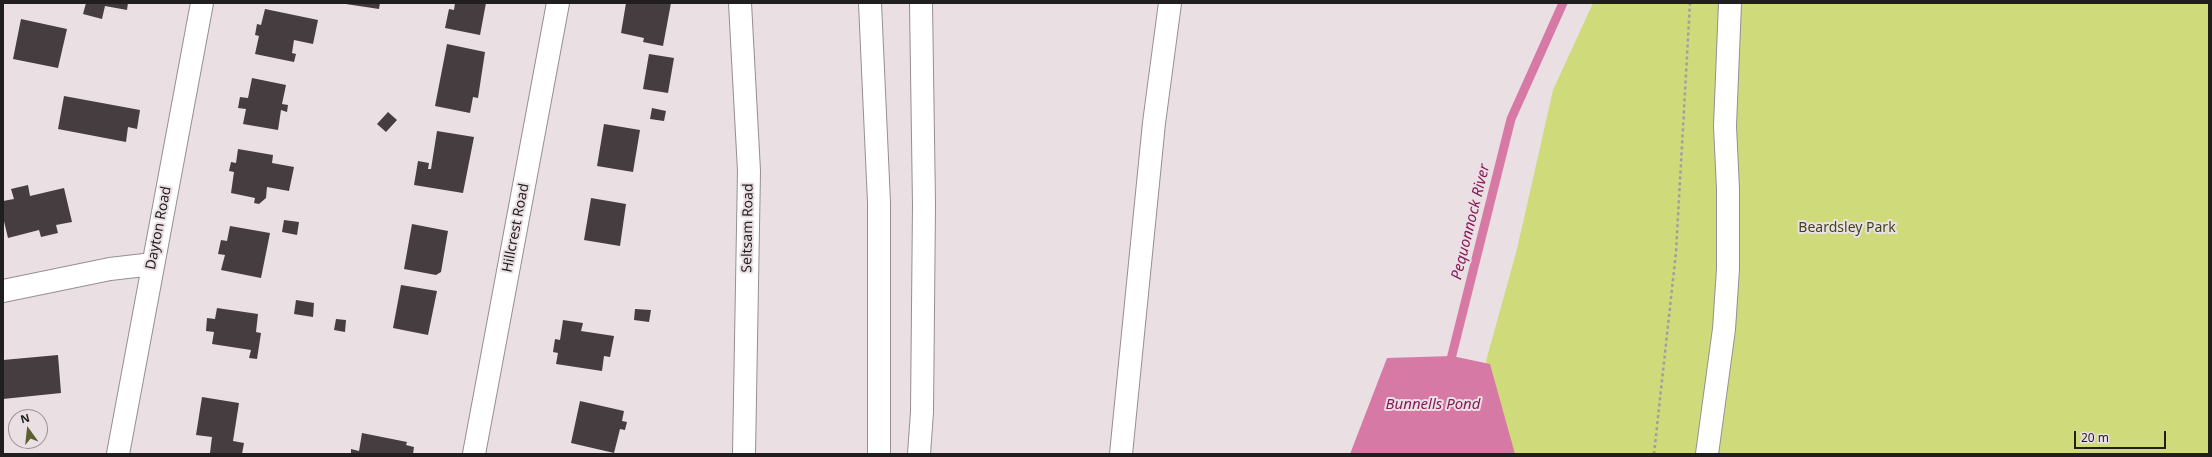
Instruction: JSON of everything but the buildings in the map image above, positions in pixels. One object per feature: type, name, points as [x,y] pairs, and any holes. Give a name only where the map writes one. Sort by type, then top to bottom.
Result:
[{"type":"main road","name":"Dayton Road","points":[[118,454],[202,3]]},
{"type":"main road","name":"Hillcrest Road","points":[[474,454],[558,3]]},
{"type":"main road","name":"Seltsam Road","points":[[740,3],[749,171],[744,454]]},
{"type":"main road","points":[[870,3],[879,203],[879,454]]},
{"type":"main road","points":[[920,454],[922,412],[924,205],[921,3]]},
{"type":"main road","points":[[1154,123],[1157,3]]},
{"type":"main road","points":[[1121,454],[1154,123],[1170,3]]},
{"type":"main road","points":[[1707,454],[1724,329],[1728,269],[1728,189],[1725,126],[1730,3]]},
{"type":"main road","points":[[3,291],[110,269],[153,264]]},
{"type":"path","points":[[1654,454],[1676,252],[1690,3]]},
{"type":"green space","name":"Beardsley Park","points":[[1593,3],[2209,3],[2209,454],[1514,454],[1486,361],[1517,249],[1553,90]]},
{"type":"water","name":"Bunnells Pond","points":[[1452,356],[1490,364],[1515,454],[1350,454],[1387,358]]},
{"type":"waterway","name":"Pequonnock River","points":[[1449,367],[1511,119],[1563,3]]}]
